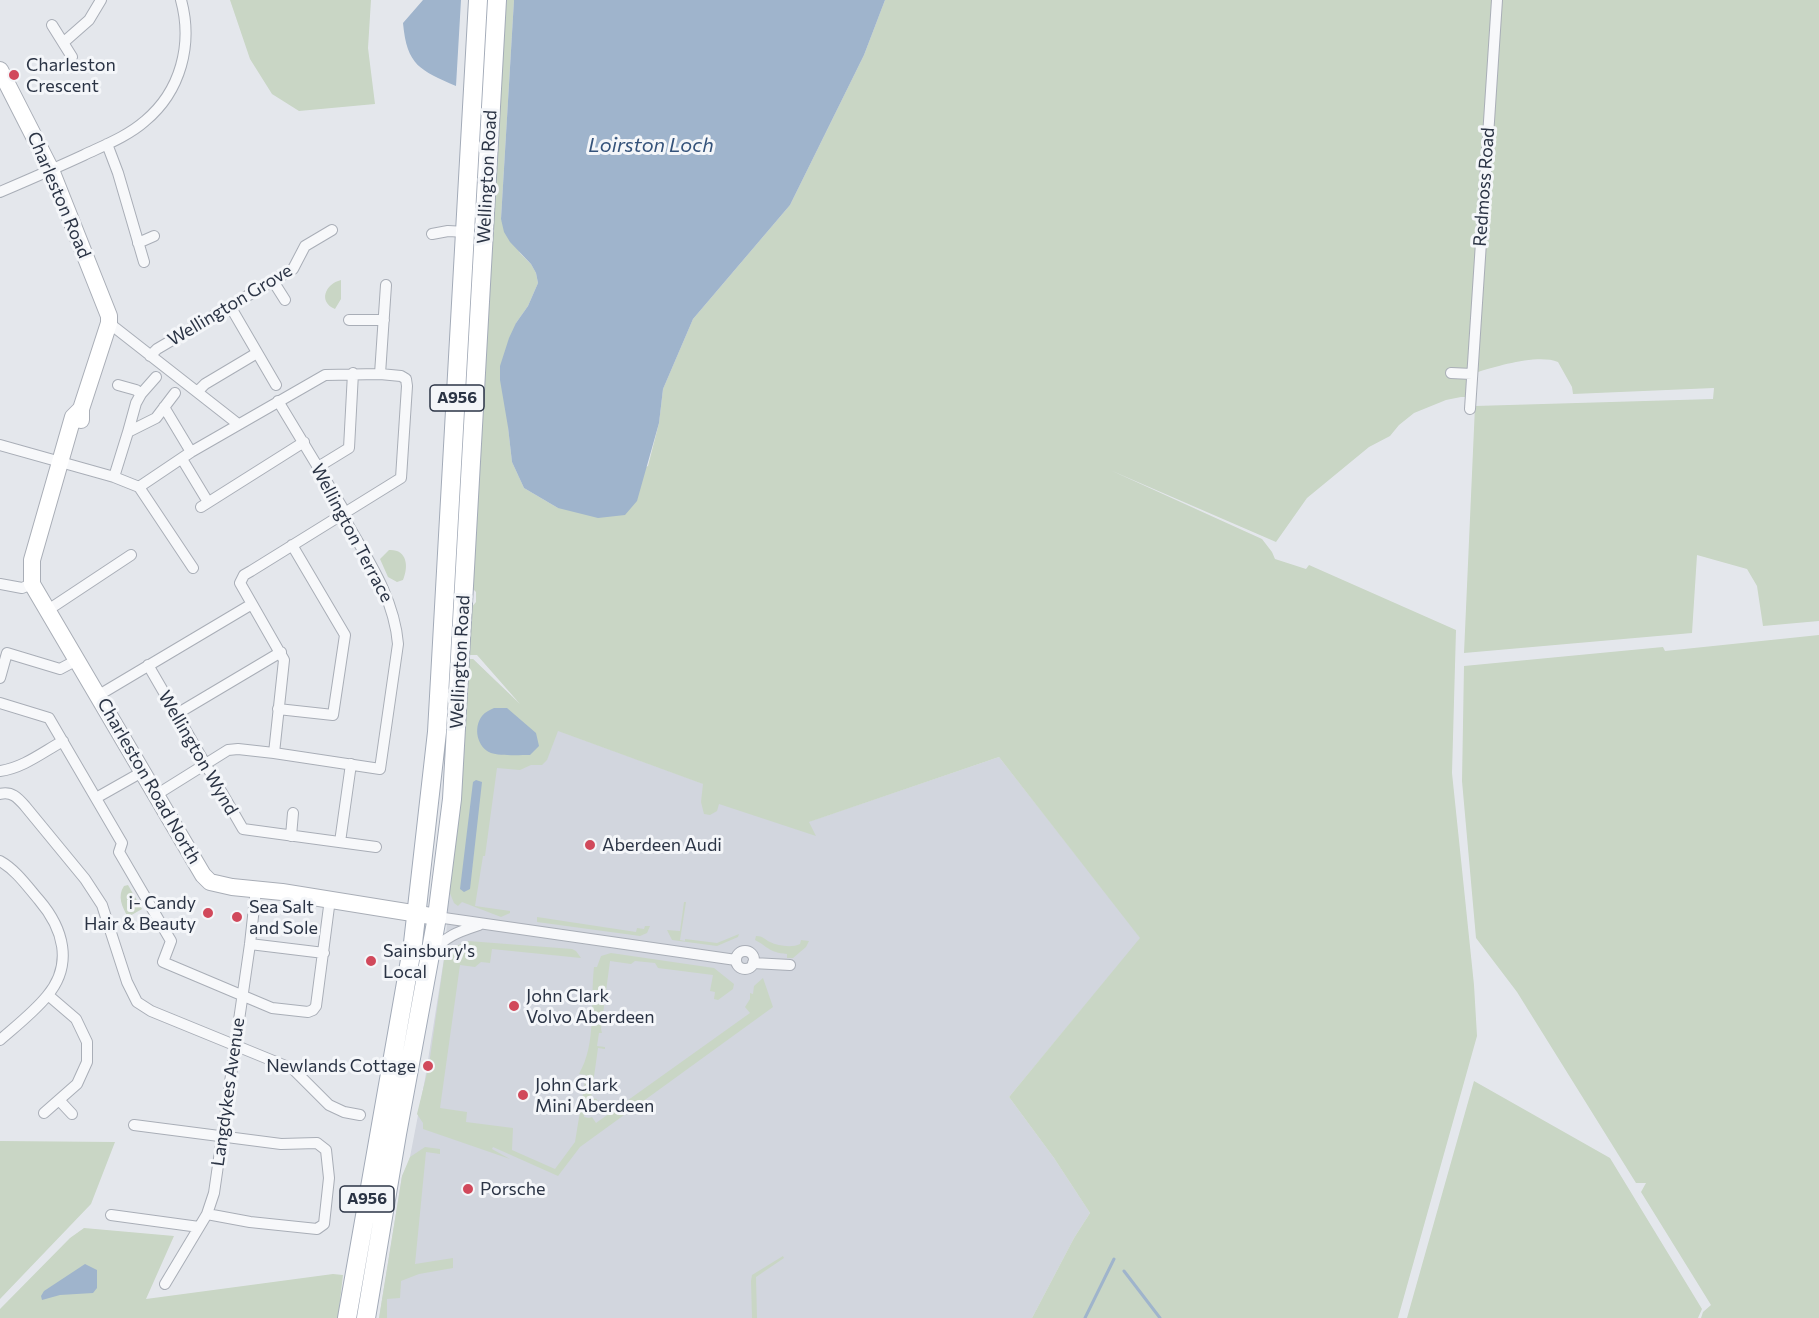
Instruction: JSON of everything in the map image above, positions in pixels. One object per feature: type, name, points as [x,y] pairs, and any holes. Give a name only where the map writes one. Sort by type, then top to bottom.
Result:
[{"type":"main road","name":"Wellington Road","points":[[347,1318],[404,994],[437,732],[478,0]]},
{"type":"main road","name":"Wellington Road","points":[[366,1318],[437,917],[455,759],[496,0]]},
{"type":"street","points":[[64,42],[89,20],[101,0]]},
{"type":"street","points":[[0,192],[107,144],[147,119],[165,98],[180,70],[186,40],[185,16],[181,0]]},
{"type":"street","name":"Redmoss Road","points":[[1470,409],[1497,0]]},
{"type":"street","points":[[52,25],[72,57]]},
{"type":"street","name":"Charleston Road","points":[[0,70],[51,170],[109,316],[109,323]]},
{"type":"street","points":[[107,144],[118,173],[144,262]]},
{"type":"street","name":"Wellington Grove","points":[[150,356],[157,349],[297,265],[304,246],[332,230]]},
{"type":"street","points":[[432,234],[448,231],[466,232]]},
{"type":"street","points":[[138,243],[154,237]]},
{"type":"street","points":[[273,281],[285,300]]},
{"type":"street","points":[[380,374],[386,285]]},
{"type":"street","points":[[230,306],[276,385]]},
{"type":"street","points":[[349,320],[384,320]]},
{"type":"street","points":[[0,584],[22,588],[32,579],[41,563],[64,462],[81,424],[81,408],[109,323],[238,424]]},
{"type":"street","points":[[198,392],[205,384],[257,353]]},
{"type":"street","points":[[318,467],[349,448],[353,373]]},
{"type":"street","points":[[1451,373],[1472,374]]},
{"type":"street","points":[[139,487],[238,424],[325,375],[380,374],[401,376],[406,379],[400,478],[343,516],[244,575],[240,583],[284,660],[273,753]]},
{"type":"street","points":[[114,477],[136,403],[156,377]]},
{"type":"street","points":[[118,385],[136,390],[141,394]]},
{"type":"street","points":[[128,432],[156,418],[175,393]]},
{"type":"street","name":"Wellington Terrace","points":[[156,795],[228,750],[273,753],[380,769],[398,644],[396,626],[385,590],[343,516],[342,507],[278,401]]},
{"type":"street","points":[[164,407],[187,455],[204,505],[304,442]]},
{"type":"street","points":[[0,447],[64,462],[139,487],[193,568]]},
{"type":"street","points":[[278,709],[333,715],[345,635],[292,545]]},
{"type":"street","points":[[48,610],[131,555]]},
{"type":"street","name":"Charleston Road North","points":[[32,579],[142,772],[210,882],[437,917]]},
{"type":"street","points":[[99,695],[252,604]]},
{"type":"street","points":[[175,715],[281,652]]},
{"type":"street","points":[[0,678],[7,653],[60,669],[78,660]]},
{"type":"street","name":"Wellington Wynd","points":[[148,665],[243,829],[291,836]]},
{"type":"street","points":[[0,703],[49,718],[122,843],[119,852],[171,940],[163,963],[272,1008],[308,1012],[316,1006],[330,899]]},
{"type":"street","points":[[0,771],[10,770],[23,764],[63,741]]},
{"type":"street","points":[[340,842],[351,764]]},
{"type":"street","points":[[96,798],[142,772]]},
{"type":"street","points":[[0,794],[6,792],[16,796],[85,879],[102,905],[127,982],[137,1002],[151,1011],[293,1069],[329,1105],[344,1112],[360,1115]]},
{"type":"street","points":[[293,813],[291,836],[376,847]]},
{"type":"street","points":[[0,861],[10,867],[52,916],[60,932],[63,948],[60,973],[48,995],[0,1040]]},
{"type":"street","name":"Langdykes Avenue","points":[[165,1284],[207,1214],[214,1192],[256,889]]},
{"type":"street","points":[[437,917],[736,960],[739,953],[746,951],[753,956],[753,963],[790,965]]},
{"type":"street","points":[[429,959],[445,939],[480,925]]},
{"type":"street","points":[[250,944],[324,953]]},
{"type":"street","points":[[44,1113],[77,1084],[87,1062],[87,1042],[76,1019],[48,995]]},
{"type":"street","points":[[59,1100],[72,1114]]},
{"type":"street","points":[[134,1125],[281,1144],[317,1143],[326,1150],[329,1178],[326,1217],[324,1224],[317,1229],[250,1222],[207,1214]]},
{"type":"street","points":[[111,1215],[199,1227]]},
{"type":"shaded area","points":[[468,659],[473,659],[540,724],[808,822],[999,757],[1141,938],[1009,1097],[1054,1158],[1090,1213],[1074,1238],[1032,1318],[379,1318],[402,1176],[409,1162],[425,1079],[445,952],[449,891],[464,759]]},
{"type":"green space","points":[[230,0],[371,0],[368,48],[375,104],[299,111],[272,94],[250,59]]},
{"type":"green space","points":[[504,0],[514,0],[501,219],[520,253],[531,264],[538,283],[528,306],[516,323],[508,427],[512,462],[524,488],[558,508],[648,466],[659,423],[663,389],[693,319],[790,205],[864,55],[885,0],[1493,0],[1471,397],[1446,400],[1414,413],[1390,436],[1369,447],[1307,498],[1276,542],[1110,470],[1262,539],[1275,559],[1306,569],[1309,565],[1456,630],[1452,773],[1474,985],[1477,1036],[1398,1318],[1032,1318],[1074,1238],[1090,1213],[1054,1158],[1009,1097],[1140,938],[999,757],[809,822],[816,836],[719,804],[717,811],[710,815],[704,814],[701,802],[703,784],[558,731],[547,760],[542,765],[531,765],[520,770],[497,768],[485,856],[483,856],[475,906],[510,911],[510,913],[501,917],[462,902],[458,906],[454,903],[449,891],[464,759],[468,659],[473,659],[520,704],[477,655],[470,655],[471,608],[476,602],[476,592],[472,588]]},
{"type":"green space","points":[[1501,0],[1819,0],[1819,621],[1763,626],[1757,586],[1747,569],[1697,555],[1692,633],[1464,653],[1475,406],[1713,399],[1714,388],[1573,394],[1572,387],[1558,362],[1540,359],[1478,372]]},
{"type":"green space","points":[[341,280],[341,299],[335,309],[327,302],[326,293],[331,285]]},
{"type":"green space","points":[[389,550],[400,552],[405,559],[406,569],[403,580],[397,582],[388,577],[380,559]]},
{"type":"green space","points":[[1819,635],[1819,1318],[1701,1318],[1703,1312],[1711,1305],[1641,1192],[1646,1183],[1636,1183],[1517,992],[1476,938],[1462,781],[1464,666],[1663,647],[1665,651]]},
{"type":"green space","points":[[128,885],[142,909],[128,917],[121,898],[124,886]]},
{"type":"green space","points":[[684,902],[686,902],[680,940],[717,943],[739,934],[738,937],[717,946],[672,940],[667,930],[680,931]]},
{"type":"green space","points":[[537,917],[636,932],[637,928],[644,929],[645,926],[650,926],[647,933],[640,936],[537,922]]},
{"type":"green space","points":[[756,936],[785,946],[800,944],[801,940],[809,941],[806,947],[793,958],[787,958],[787,954],[772,951],[755,940]]},
{"type":"green space","points":[[468,941],[572,949],[581,958],[492,949],[490,963],[481,962],[475,967],[460,965],[440,1108],[467,1112],[466,1122],[513,1128],[512,1150],[555,1169],[575,1142],[586,1075],[579,1074],[585,1062],[591,1036],[594,967],[597,967],[601,956],[611,953],[714,968],[734,984],[733,989],[718,1000],[714,999],[715,992],[710,991],[713,975],[658,968],[655,963],[635,961],[631,964],[610,961],[602,1033],[599,1033],[597,1046],[605,1047],[605,1049],[598,1048],[591,1098],[597,1101],[585,1111],[584,1117],[592,1117],[596,1123],[750,1013],[745,1007],[750,999],[750,993],[753,994],[754,986],[763,978],[773,1007],[580,1147],[558,1176],[493,1147],[492,1149],[510,1159],[423,1129],[423,1123],[417,1114],[429,1065],[444,960],[454,947]]},
{"type":"green space","points":[[1474,1081],[1610,1158],[1702,1309],[1698,1318],[1407,1318]]},
{"type":"green space","points":[[0,1141],[115,1142],[91,1204],[0,1299]]},
{"type":"green space","points":[[425,1147],[440,1149],[440,1154],[426,1152],[415,1264],[453,1258],[453,1268],[419,1274],[401,1281],[400,1298],[387,1299],[387,1318],[379,1318],[402,1176],[410,1157]]},
{"type":"green space","points":[[84,1228],[174,1236],[146,1299],[333,1274],[343,1275],[338,1318],[0,1318],[0,1309],[70,1238]]},
{"type":"green space","points":[[783,1256],[784,1258],[756,1277],[757,1318],[752,1318],[752,1275]]},
{"type":"water","points":[[423,0],[461,0],[456,86],[424,70],[412,58],[408,49],[403,23]]},
{"type":"water","name":"Loirston Loch","points":[[514,0],[885,0],[864,55],[790,205],[693,319],[663,389],[659,423],[637,501],[625,515],[598,518],[558,508],[524,488],[512,462],[500,366],[509,338],[528,306],[538,283],[531,264],[510,242],[504,232],[501,219]]},
{"type":"water","points":[[494,708],[507,708],[536,733],[539,746],[530,755],[495,754],[482,746],[477,731],[479,721],[483,715]]},
{"type":"water","points":[[476,780],[482,782],[470,889],[464,892],[460,889],[473,782]]},
{"type":"water","points":[[85,1264],[97,1270],[97,1288],[93,1293],[60,1295],[42,1300],[41,1296],[44,1291]]},
{"type":"waterway","points":[[1085,1318],[1114,1259]]},
{"type":"waterway","points":[[1124,1271],[1160,1318]]},
{"type":"place","name":"Charleston Crescent","points":[[14,75]]},
{"type":"place","name":"Aberdeen Audi","points":[[590,845]]},
{"type":"place","name":"i- Candy Hair & Beauty","points":[[208,913]]},
{"type":"place","name":"Sea Salt and Sole","points":[[237,917]]},
{"type":"place","name":"Sainsbury's Local","points":[[371,961]]},
{"type":"place","name":"John Clark Volvo Aberdeen","points":[[514,1006]]},
{"type":"place","name":"Newlands Cottage","points":[[428,1066]]},
{"type":"place","name":"John Clark Mini Aberdeen","points":[[523,1095]]},
{"type":"place","name":"Porsche","points":[[468,1189]]}]
